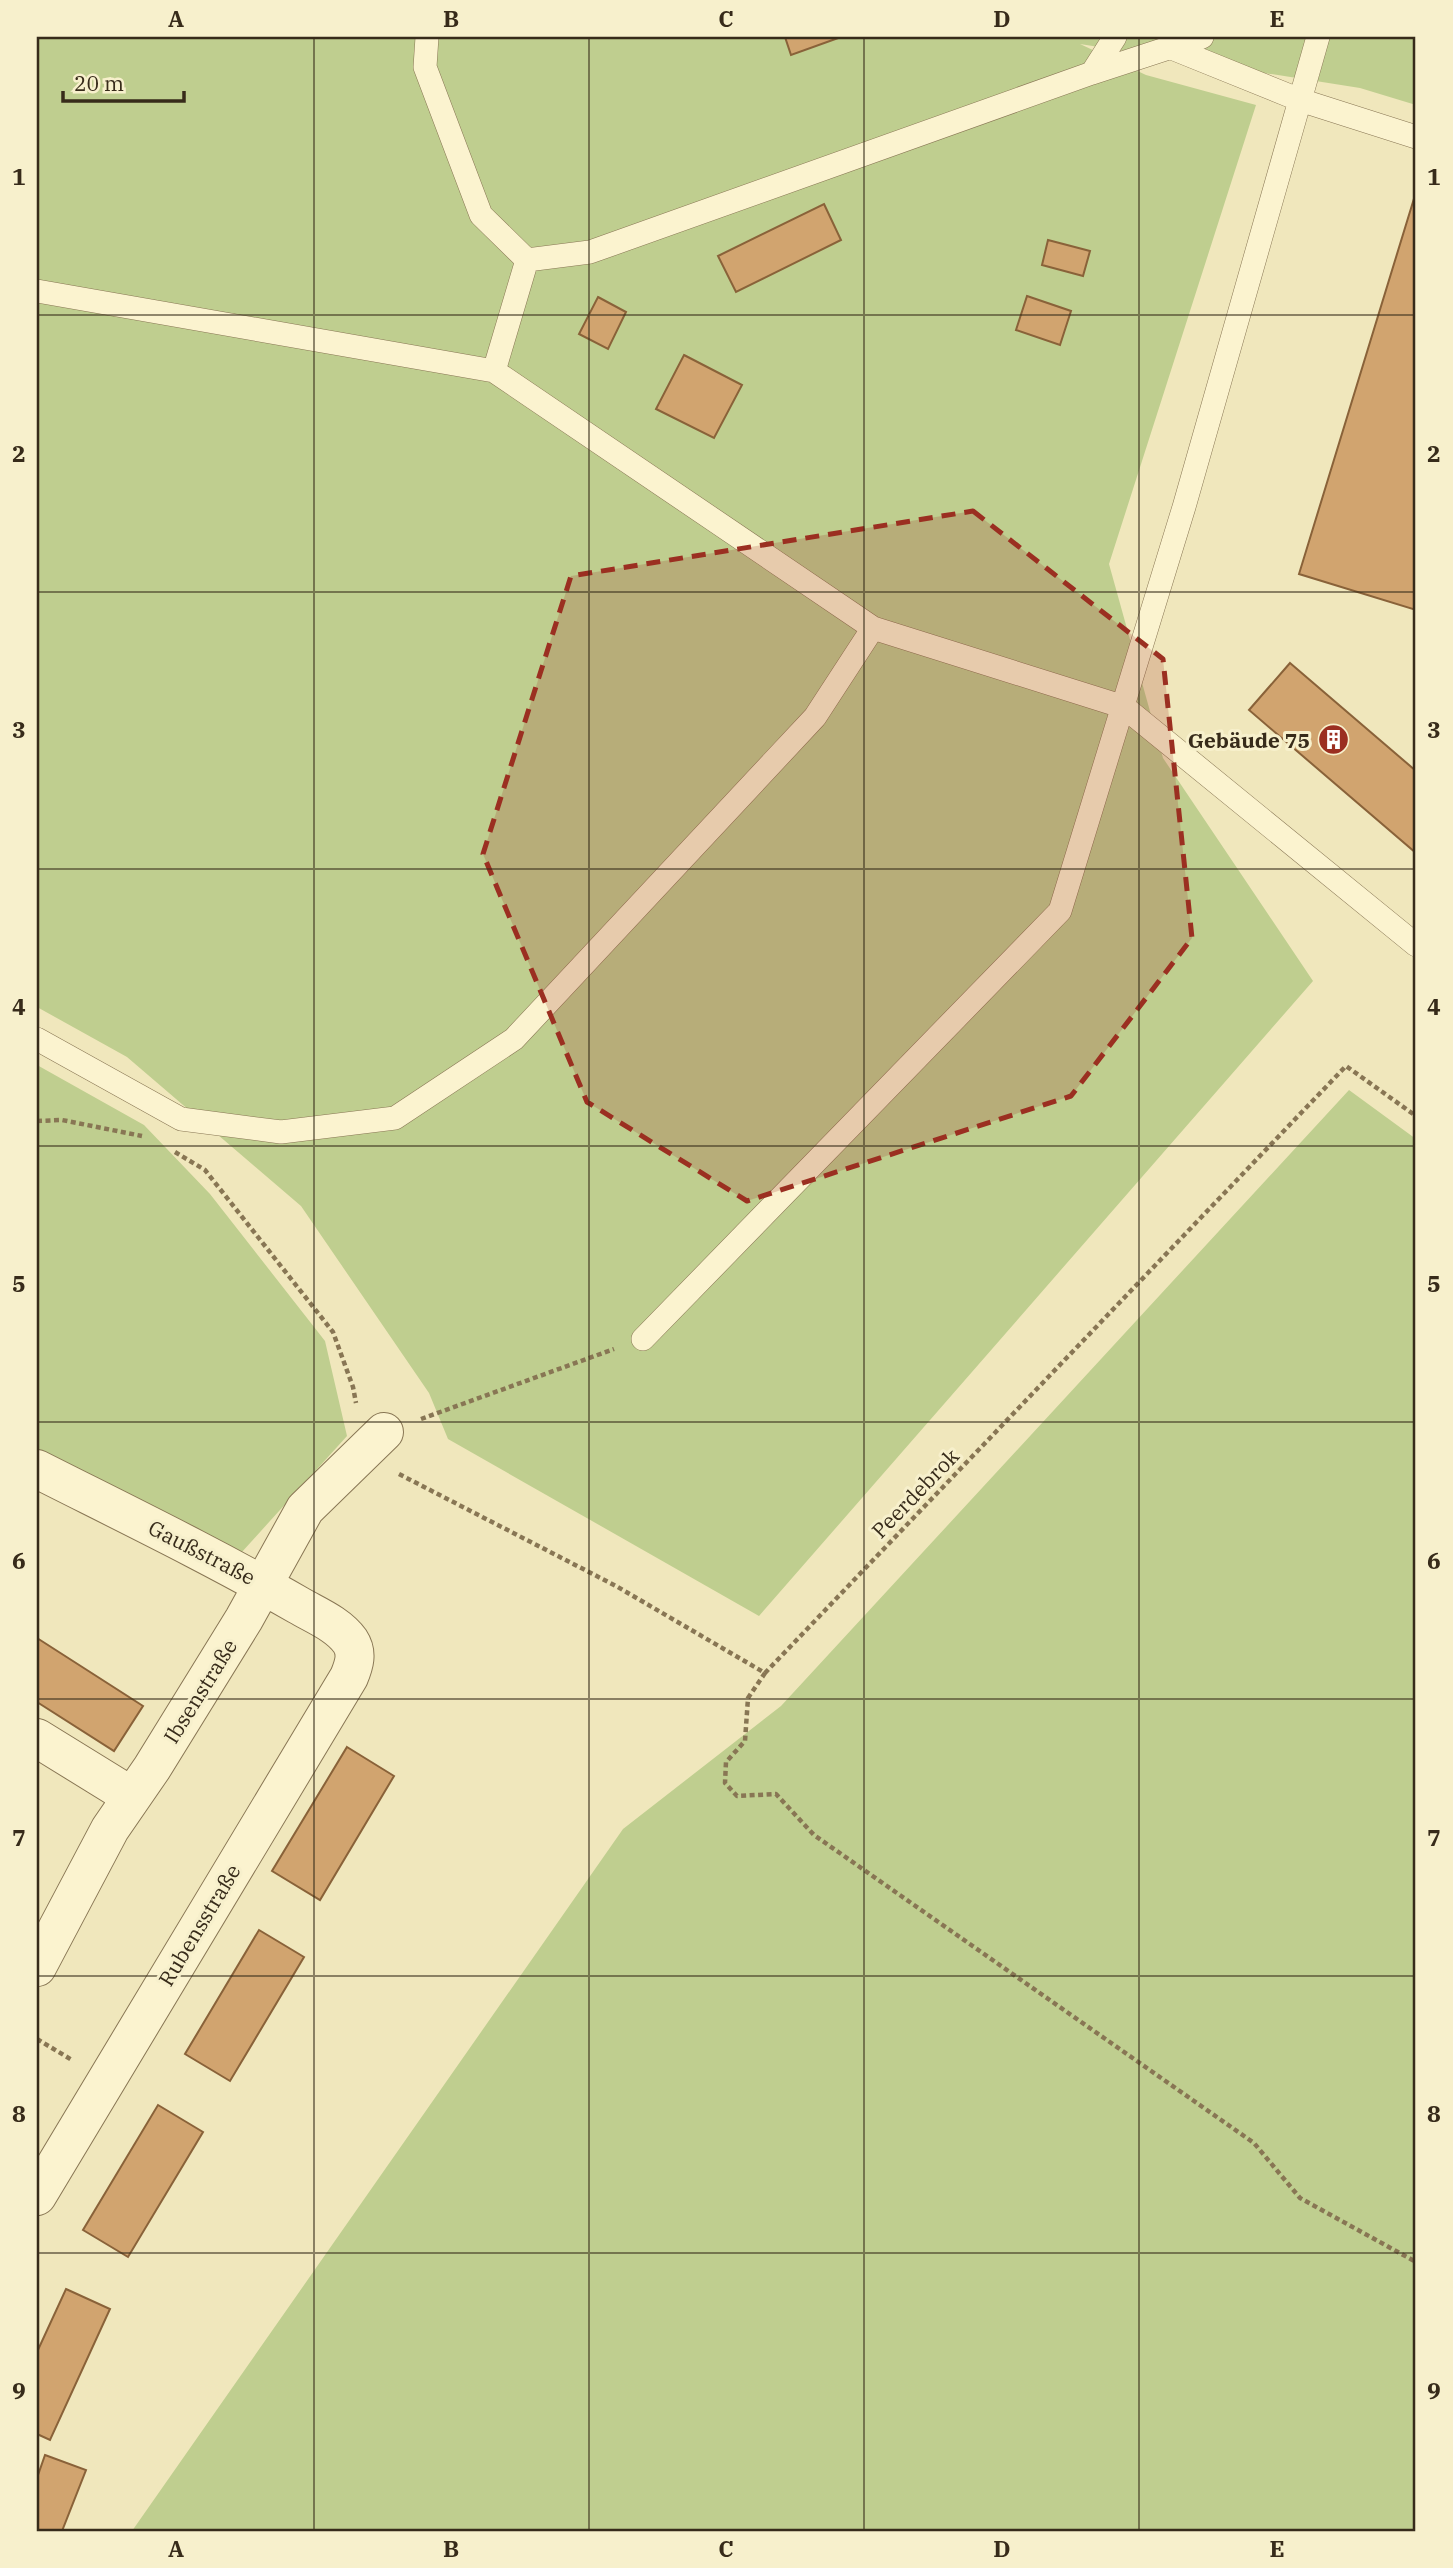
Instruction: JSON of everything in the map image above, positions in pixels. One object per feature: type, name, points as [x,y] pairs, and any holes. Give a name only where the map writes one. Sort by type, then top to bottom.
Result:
[{"type":"street","name":"Ibsenstraße","points":[[37,1967],[110,1829],[152,1768],[263,1584],[304,1509],[373,1443]]},
{"type":"street","name":"Gaußstraße","points":[[37,1469],[263,1584],[334,1625],[351,1642],[355,1651]]},
{"type":"street","name":"Rubensstraße","points":[[37,2196],[349,1677],[355,1651]]},
{"type":"street","points":[[37,1738],[131,1796]]},
{"type":"lane","points":[[427,37],[425,67],[481,215],[527,260]]},
{"type":"lane","points":[[1092,73],[1115,37]]},
{"type":"lane","points":[[527,260],[590,252],[1092,73],[1202,37]]},
{"type":"lane","points":[[643,1339],[1060,911],[1124,707],[1318,37]]},
{"type":"lane","points":[[1168,47],[1300,100],[1416,137]]},
{"type":"lane","points":[[494,371],[527,260]]},
{"type":"lane","points":[[37,291],[494,371],[873,628],[1124,707],[1416,945]]},
{"type":"lane","points":[[37,1039],[181,1119],[281,1132],[395,1118],[514,1039],[815,717],[873,628]]},
{"type":"path","name":"Peerdebrok","points":[[765,1673],[1346,1066],[1416,1116]]},
{"type":"path","points":[[37,1121],[62,1120],[153,1138]]},
{"type":"path","points":[[174,1151],[205,1170],[333,1332],[373,1443],[765,1673],[748,1698],[745,1741],[726,1762],[725,1783],[737,1796],[776,1794],[814,1835],[1254,2143],[1300,2198],[1416,2262]]},
{"type":"path","points":[[373,1443],[643,1339]]},
{"type":"highlighted area","points":[[973,511],[1163,659],[1192,938],[1071,1096],[747,1201],[587,1102],[483,854],[571,576]]},
{"type":"green space","points":[[37,37],[1416,37],[1416,105],[1360,88],[1080,44],[1146,75],[1256,105],[1109,564],[1163,758],[1313,981],[759,1616],[448,1439],[429,1393],[301,1206],[127,1057],[37,1007]]},
{"type":"green space","points":[[37,1065],[144,1125],[210,1194],[325,1341],[347,1436],[241,1553],[37,1450]]},
{"type":"green space","points":[[1349,1090],[1416,1139],[1416,2531],[132,2531],[623,1829],[781,1706]]},
{"type":"building","points":[[785,37],[841,37],[791,55]]},
{"type":"building","points":[[1416,192],[1416,610],[1299,574]]},
{"type":"building","points":[[824,204],[841,240],[736,292],[718,256]]},
{"type":"building","points":[[1048,240],[1090,251],[1083,276],[1042,265]]},
{"type":"building","points":[[1027,296],[1071,311],[1060,345],[1016,330]]},
{"type":"building","points":[[598,297],[626,312],[608,349],[579,334]]},
{"type":"building","points":[[684,355],[742,385],[714,438],[656,409]]},
{"type":"building","name":"Gebäude 75","points":[[1290,663],[1416,771],[1416,853],[1249,710]]},
{"type":"building","points":[[37,1638],[143,1706],[114,1751],[37,1702]]},
{"type":"building","points":[[347,1747],[394,1776],[320,1900],[272,1871]]},
{"type":"building","points":[[259,1930],[304,1957],[230,2081],[185,2054]]},
{"type":"building","points":[[158,2105],[203,2132],[128,2257],[83,2230]]},
{"type":"building","points":[[66,2289],[110,2309],[50,2440],[37,2434],[37,2352]]},
{"type":"building","points":[[45,2455],[86,2470],[62,2531],[37,2531],[37,2478]]},
{"type":"place","name":"Gebäude 75","points":[[1333,740]]}]
